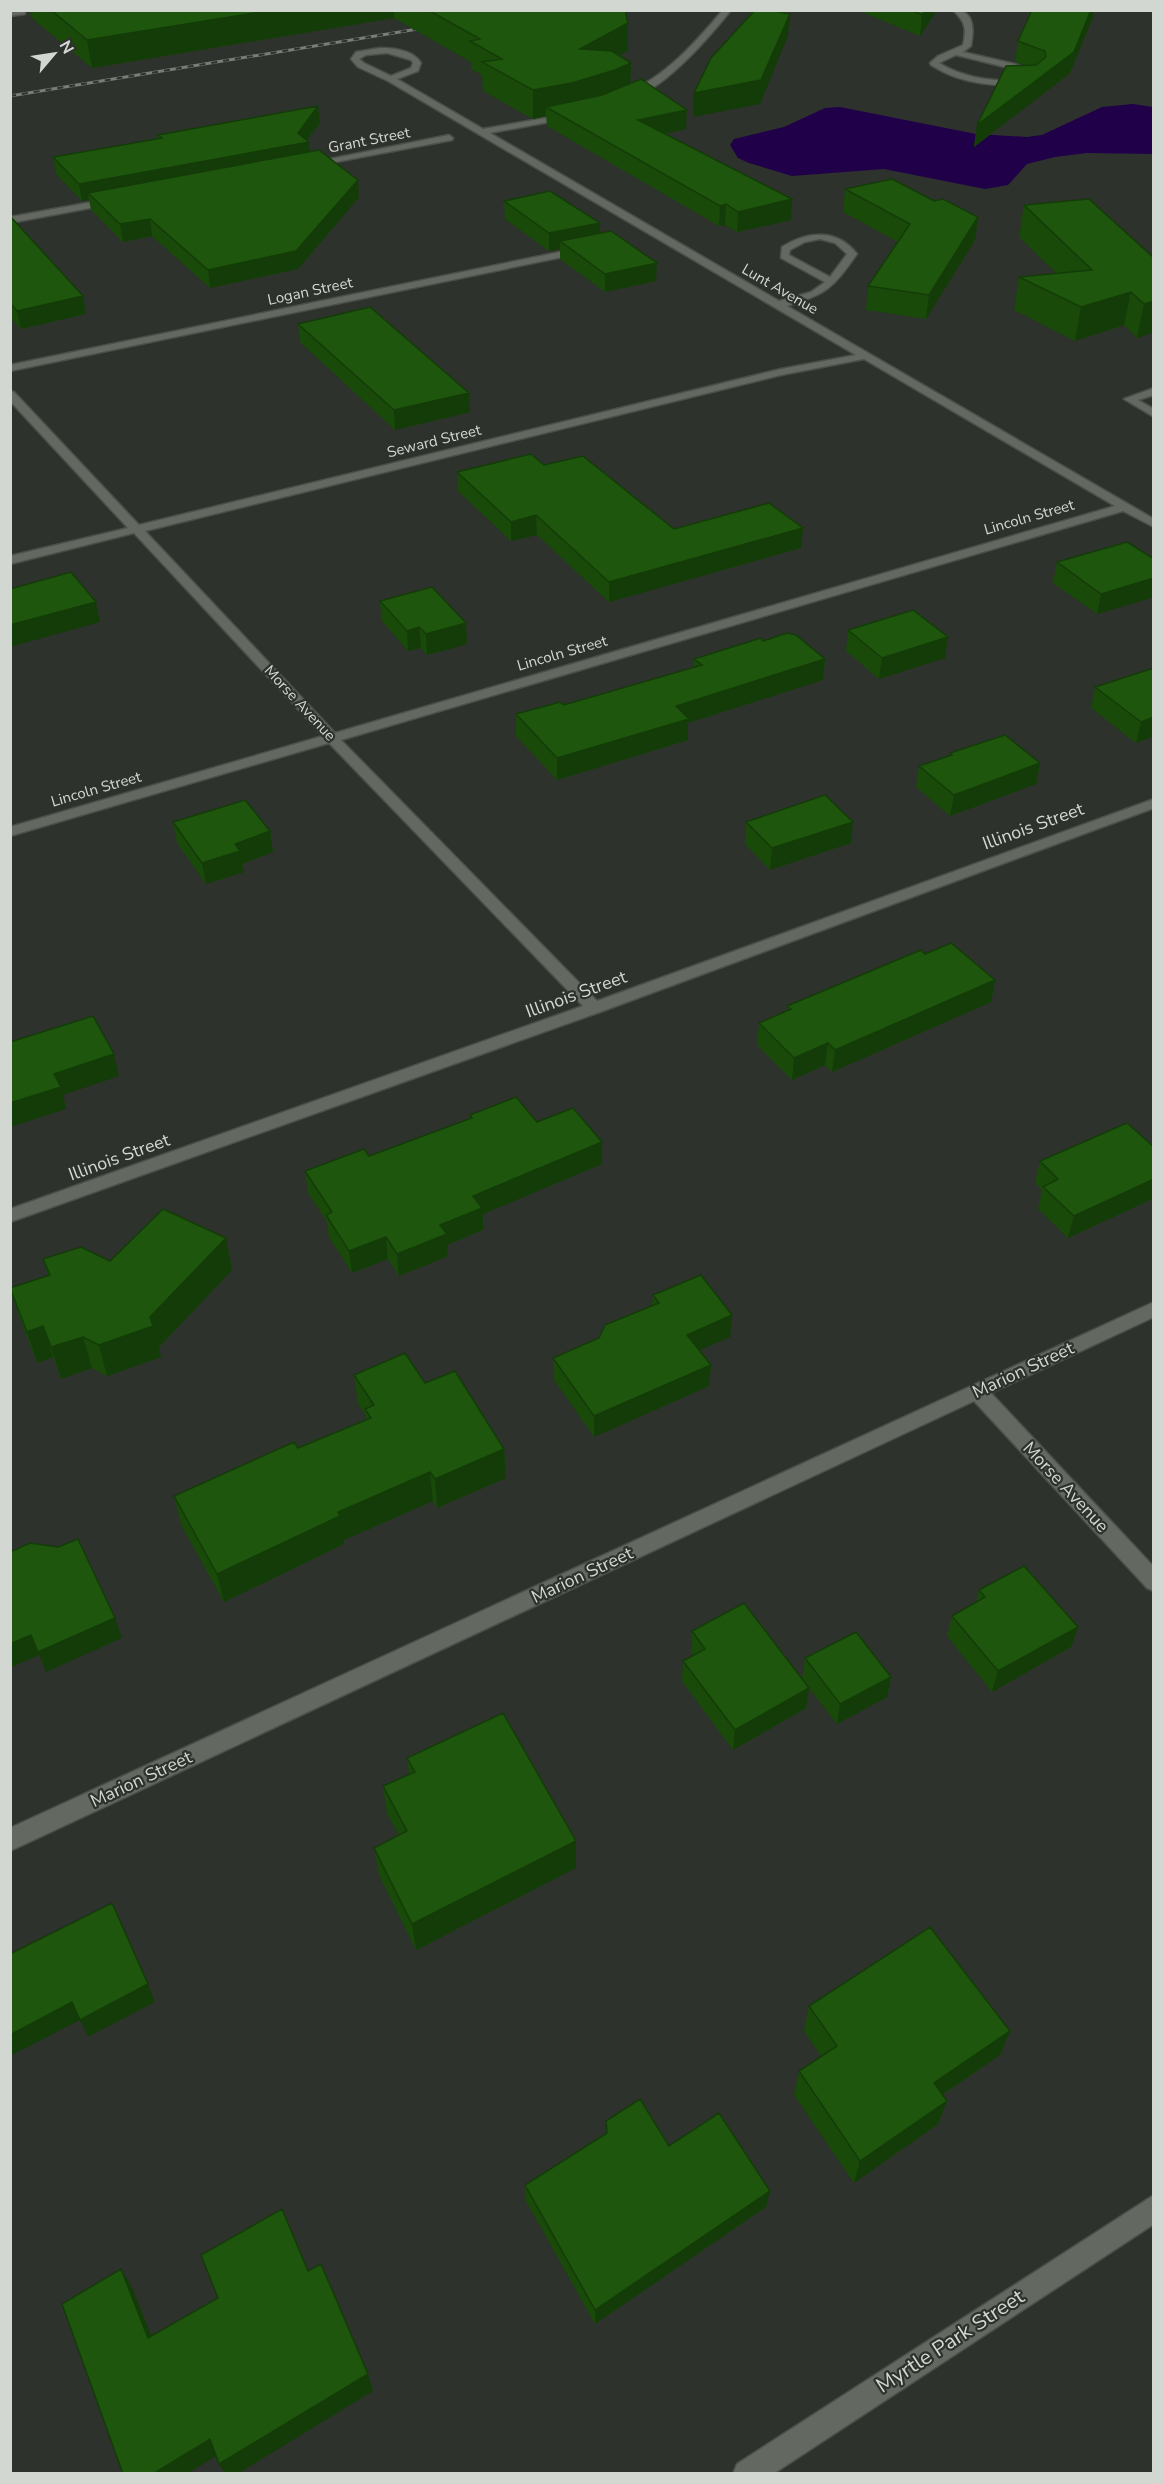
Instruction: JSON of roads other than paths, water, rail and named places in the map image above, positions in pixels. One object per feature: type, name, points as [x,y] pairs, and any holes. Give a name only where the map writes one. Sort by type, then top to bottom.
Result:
[{"type":"street","points":[[615,102],[656,83],[728,10]]},
{"type":"street","points":[[956,10],[967,18],[970,31],[967,46],[958,53],[938,58],[934,63],[944,71],[988,82],[1013,84],[1033,82],[1038,76],[1012,66],[958,53]]},
{"type":"street","points":[[10,14],[22,12]]},
{"type":"street","name":"Lunt Avenue","points":[[391,79],[415,69],[417,63],[414,58],[383,49],[359,54],[355,59],[361,65],[391,79],[1154,524]]},
{"type":"street","points":[[482,132],[576,113]]},
{"type":"street","name":"Grant Street","points":[[299,166],[449,138]]},
{"type":"street","points":[[10,220],[126,198]]},
{"type":"street","points":[[778,305],[824,290],[831,281],[852,254],[848,246],[829,237],[812,237],[795,241],[785,249],[784,256],[831,281]]},
{"type":"street","name":"Logan Street","points":[[10,368],[594,248]]},
{"type":"street","name":"Seward Street","points":[[10,560],[781,372],[866,356]]},
{"type":"street","points":[[1154,391],[1129,399],[1154,414]]},
{"type":"street","name":"Morse Avenue","points":[[10,394],[332,738],[594,1008]]},
{"type":"street","name":"Lincoln Street","points":[[10,832],[1124,507]]},
{"type":"street","name":"Illinois Street","points":[[10,1216],[594,1008],[1154,803]]},
{"type":"street","name":"Marion Street","points":[[10,1840],[1154,1309]]},
{"type":"street","name":"Morse Avenue","points":[[978,1392],[1154,1582]]},
{"type":"street","name":"Myrtle Park Street","points":[[747,2474],[1154,2208]]},
{"type":"railway","points":[[10,96],[430,27]]}]
